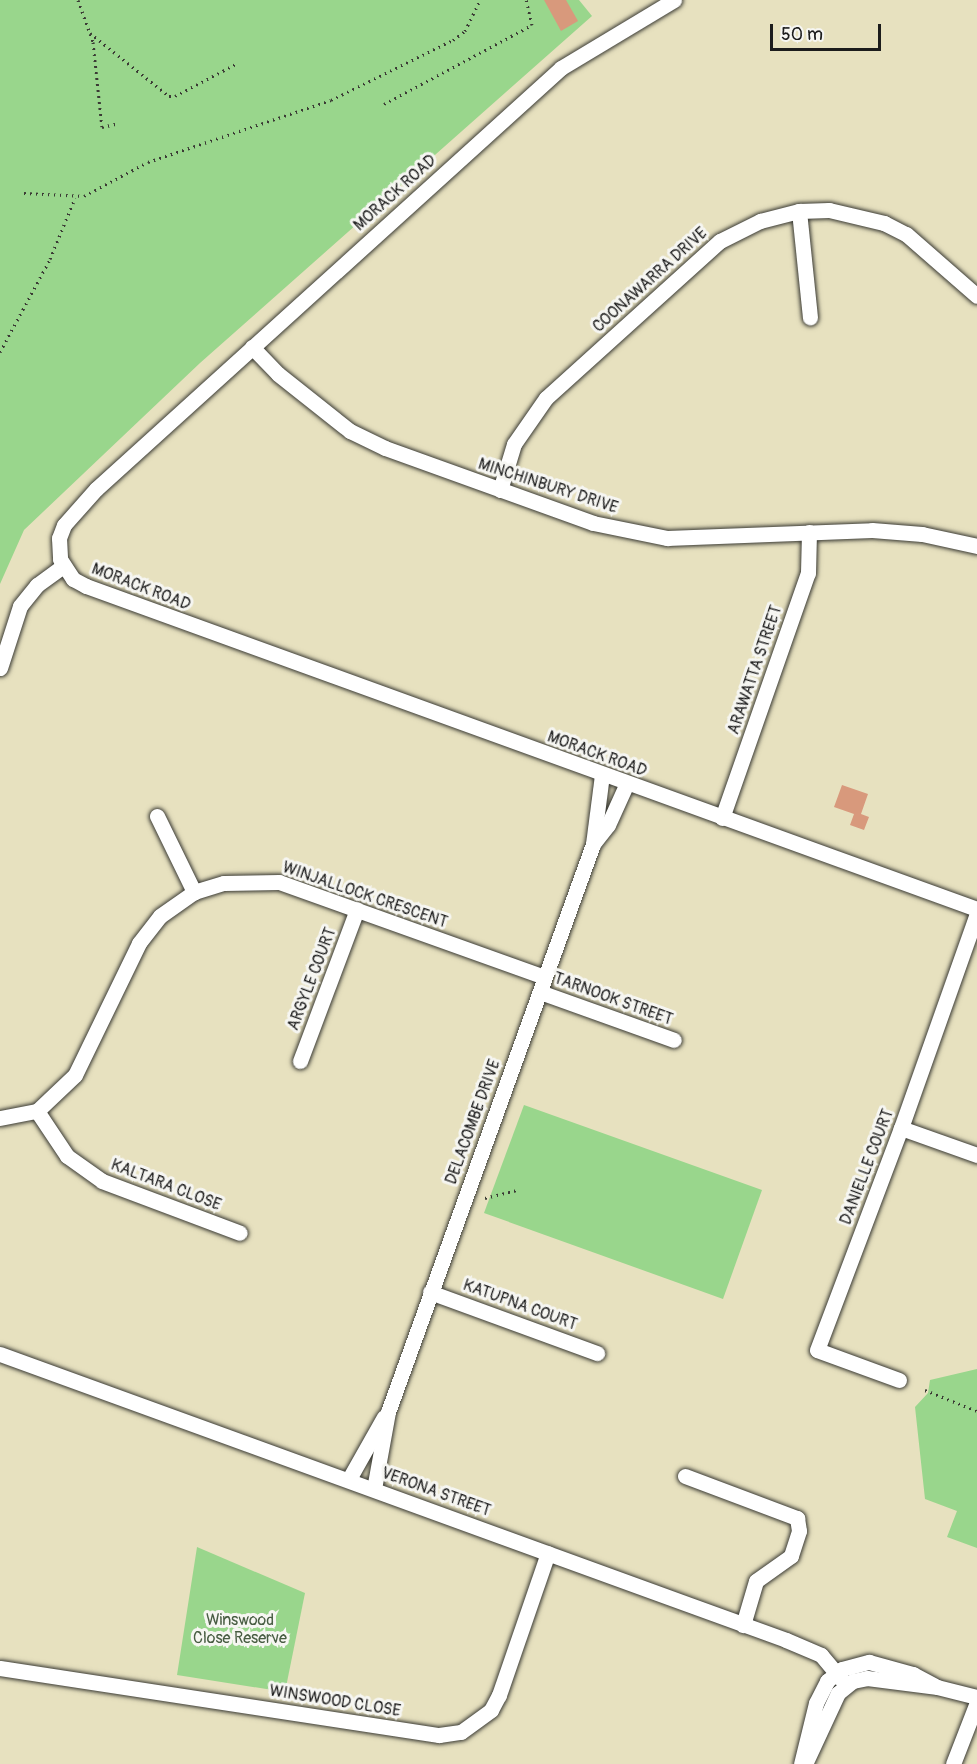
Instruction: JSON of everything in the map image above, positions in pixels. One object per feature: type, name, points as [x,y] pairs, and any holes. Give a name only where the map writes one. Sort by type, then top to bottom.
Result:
[{"type":"street","name":"MORACK ROAD","points":[[674,0],[561,69],[76,509],[59,538],[63,566],[73,579],[86,586],[977,911]]},
{"type":"street","name":"COONAWARRA DRIVE","points":[[500,490],[514,444],[546,398],[720,241],[760,222],[799,211],[829,210],[884,224],[906,234],[977,296]]},
{"type":"street","points":[[799,211],[810,317]]},
{"type":"street","name":"MINCHINBURY DRIVE","points":[[252,348],[278,374],[350,431],[385,448],[593,523],[667,538],[872,530],[922,534],[977,546]]},
{"type":"street","name":"ARAWATTA STREET","points":[[722,818],[808,573],[809,532]]},
{"type":"street","points":[[0,668],[20,606],[37,585],[63,566]]},
{"type":"street","name":"DELACOMBE DRIVE","points":[[374,1489],[387,1412],[593,844],[602,775]]},
{"type":"street","name":"DELACOMBE DRIVE","points":[[593,844],[608,825],[627,783]]},
{"type":"street","points":[[157,816],[194,892]]},
{"type":"street","name":"WINJALLOCK CRESCENT","points":[[37,1111],[75,1076],[139,943],[160,916],[194,892],[224,883],[279,882],[545,977]]},
{"type":"street","name":"ARGYLE COURT","points":[[300,1061],[357,909]]},
{"type":"street","name":"DANIELLE COURT","points":[[899,1380],[817,1350],[902,1128],[977,911]]},
{"type":"street","name":"TARNOOK STREET","points":[[540,992],[674,1040]]},
{"type":"street","points":[[0,1118],[37,1111]]},
{"type":"street","name":"KALTARA CLOSE","points":[[37,1111],[67,1156],[102,1181],[240,1233]]},
{"type":"street","points":[[902,1128],[977,1155]]},
{"type":"street","name":"KATUPNA COURT","points":[[430,1292],[597,1353]]},
{"type":"street","name":"VERONA STREET","points":[[0,1354],[350,1479],[821,1655],[842,1678]]},
{"type":"street","name":"DELACOMBE DRIVE","points":[[350,1479],[368,1440],[387,1412]]},
{"type":"street","points":[[685,1476],[798,1518],[799,1531],[791,1557],[756,1581],[743,1625]]},
{"type":"street","name":"WINSWOOD CLOSE","points":[[0,1668],[439,1735],[461,1732],[491,1710],[499,1695],[548,1553]]},
{"type":"street","points":[[803,1764],[838,1693],[842,1678],[867,1678],[937,1687],[977,1697]]},
{"type":"street","points":[[953,1764],[977,1702]]},
{"type":"path","points":[[78,0],[90,33],[102,127],[119,123]]},
{"type":"path","points":[[24,193],[75,198],[101,188],[148,162],[355,89],[453,40],[465,31],[480,0]]},
{"type":"path","points":[[384,104],[532,25],[526,0]]},
{"type":"path","points":[[90,33],[169,96],[175,96],[236,64]]},
{"type":"path","points":[[0,352],[50,259],[67,209],[75,198]]},
{"type":"path","points":[[485,1198],[517,1190]]},
{"type":"path","points":[[925,1390],[977,1411]]},
{"type":"green space","points":[[0,0],[579,0],[592,16],[200,363],[24,530],[0,584]]},
{"type":"green space","points":[[524,1105],[762,1190],[723,1299],[484,1213]]},
{"type":"green space","points":[[977,1369],[977,1548],[947,1537],[957,1511],[925,1499],[915,1407],[928,1393],[930,1380]]},
{"type":"green space","name":"Winswood Close Reserve","points":[[197,1547],[305,1593],[285,1692],[177,1675]]},
{"type":"building","points":[[544,0],[566,0],[578,21],[561,31]]},
{"type":"building","points":[[842,785],[868,794],[861,814],[869,817],[864,830],[850,825],[854,814],[834,807]]}]
